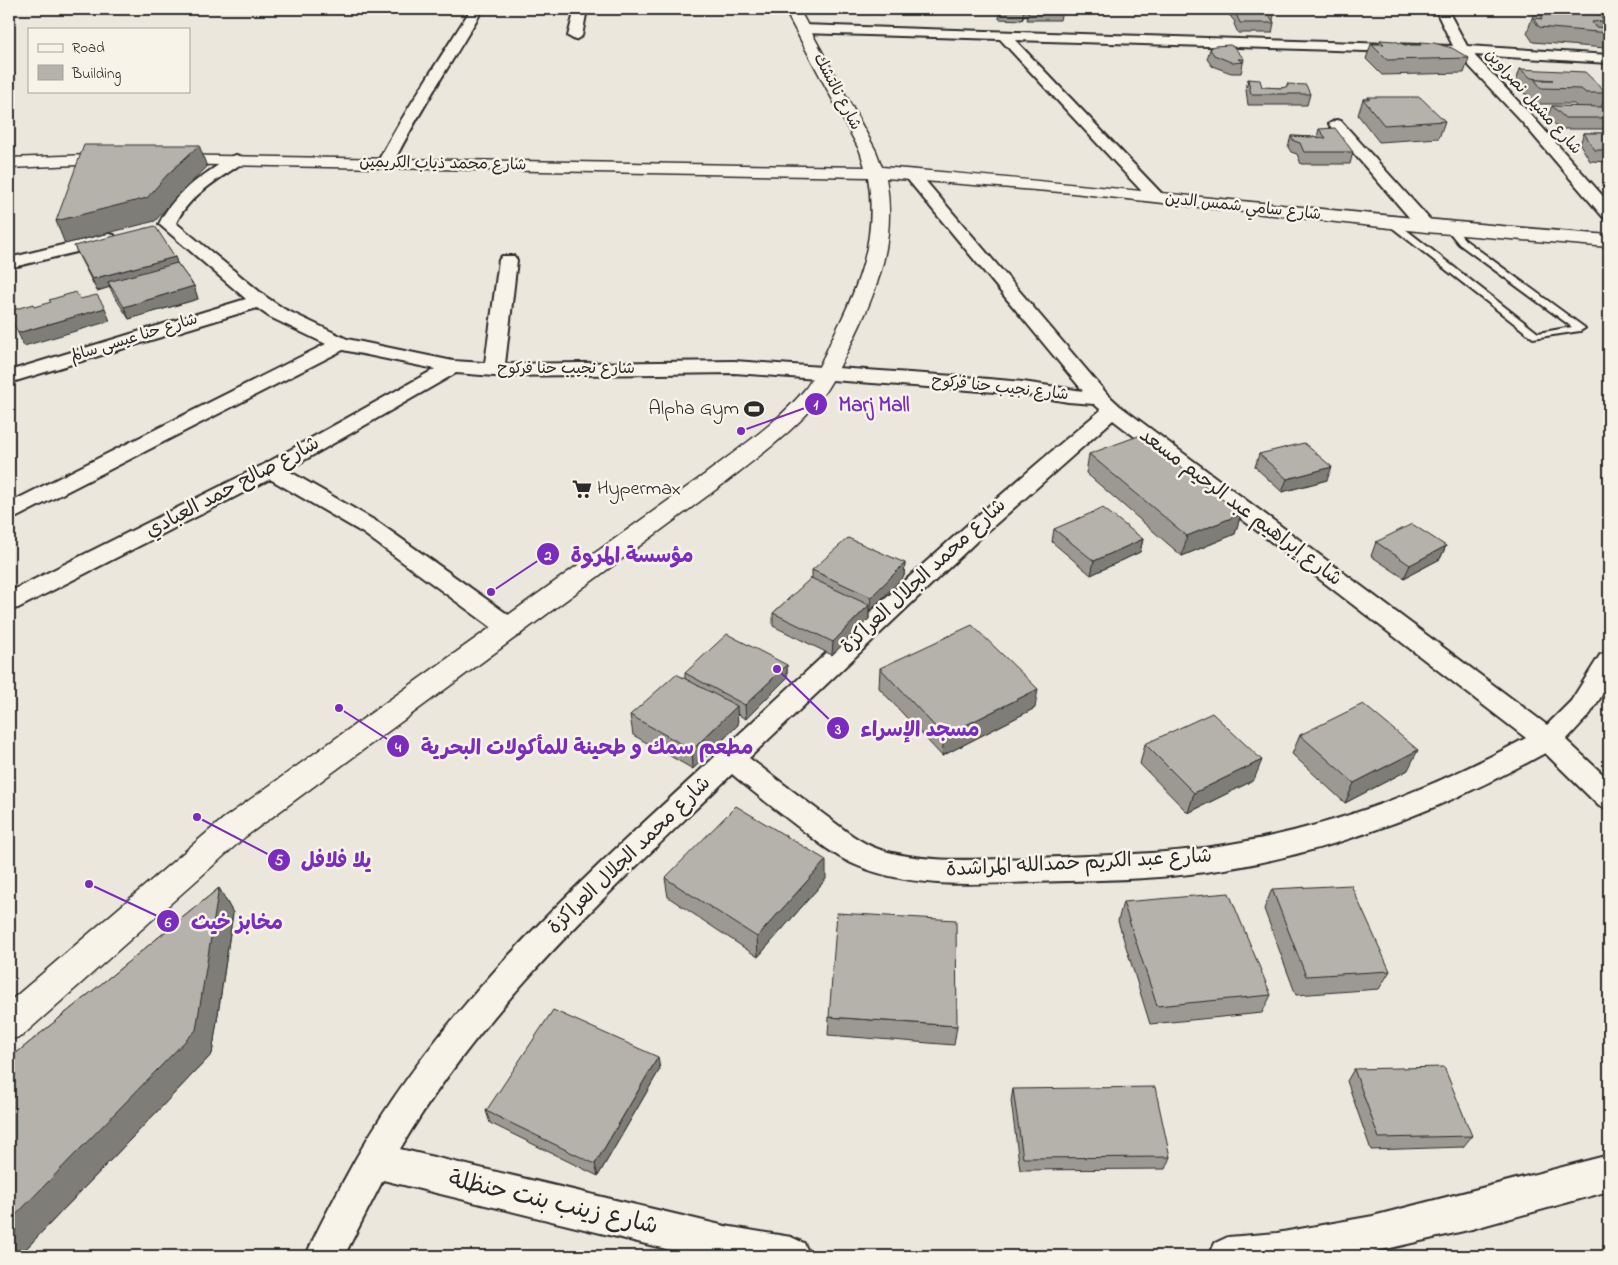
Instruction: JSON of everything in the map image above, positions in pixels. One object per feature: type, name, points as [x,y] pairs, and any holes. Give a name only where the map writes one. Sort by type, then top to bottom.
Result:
[{"type":"street","points":[[385,163],[408,118],[437,76],[477,9]]},
{"type":"street","points":[[575,36],[581,9]]},
{"type":"street","name":"شارع مشيل نصراوين","points":[[1440,9],[1462,50],[1527,119],[1609,213]]},
{"type":"street","name":"شارع نالتشك","points":[[9,1024],[234,828],[511,629],[713,480],[779,427],[809,398],[825,374],[872,277],[881,231],[882,213],[877,172],[859,133],[793,10]]},
{"type":"street","points":[[802,28],[1462,50],[1609,59]]},
{"type":"street","points":[[1003,35],[1156,197]]},
{"type":"street","points":[[1336,124],[1426,226]]},
{"type":"street","points":[[9,163],[134,159]]},
{"type":"street","name":"شارع محمد ذياب الكريمين","points":[[152,159],[877,172]]},
{"type":"street","points":[[149,229],[168,224],[171,213],[180,202],[236,160]]},
{"type":"street","name":"شارع سامي شمس الدين","points":[[877,172],[1156,197],[1392,223],[1609,241]]},
{"type":"street","name":"شارع إبراهيم عبد الرحيم مسعد","points":[[912,175],[1106,404],[1547,739],[1582,769],[1609,798]]},
{"type":"street","name":"شارع نجيب حنا فركوح","points":[[168,224],[259,301],[277,313],[341,344],[453,367],[494,370],[734,367],[1023,388],[1106,404]]},
{"type":"street","points":[[9,263],[121,236]]},
{"type":"street","points":[[494,370],[508,260]]},
{"type":"street","name":"شارع حنا عيسى سالم","points":[[9,377],[259,301]]},
{"type":"street","points":[[9,512],[341,344]]},
{"type":"street","name":"شارع صالح حمد العبادي","points":[[9,602],[271,470],[453,367]]},
{"type":"street","name":"شارع محمد الجلال العراكزة","points":[[325,1256],[375,1162],[426,1078],[490,999],[568,913],[1025,483],[1106,404]]},
{"type":"street","points":[[271,470],[371,528],[511,629]]},
{"type":"street","name":"شارع عبد الكريم حمدالله المراشدة","points":[[731,759],[848,849],[865,858],[899,868],[920,871],[1021,870],[1205,860],[1282,845],[1333,831],[1400,808],[1465,780],[1547,739],[1579,710],[1609,661]]},
{"type":"street","name":"شارع زينب بنت حنظلة","points":[[375,1162],[725,1245],[791,1256]]},
{"type":"street","points":[[1228,1256],[1275,1253],[1344,1242],[1609,1173]]},
{"type":"lane","points":[[1392,223],[1536,336],[1580,328],[1462,242],[1450,228]]},
{"type":"building","points":[[1061,9],[1062,11],[1028,10]]},
{"type":"building","points":[[1234,9],[1275,9],[1273,12],[1268,13],[1274,23],[1240,23],[1236,14],[1238,14]]},
{"type":"building","points":[[1535,9],[1598,13],[1604,21],[1592,22],[1595,27],[1608,28],[1609,33],[1539,27],[1533,18],[1542,19],[1542,16]]},
{"type":"building","points":[[1380,40],[1395,41],[1405,45],[1421,45],[1420,42],[1434,43],[1452,48],[1469,58],[1387,60],[1371,44],[1384,44]]},
{"type":"building","points":[[1230,45],[1244,59],[1238,59],[1243,62],[1233,63],[1214,55],[1210,49],[1214,46]]},
{"type":"building","points":[[1520,69],[1585,72],[1607,93],[1586,93],[1581,89],[1541,88],[1535,80],[1553,80],[1531,78]]},
{"type":"building","points":[[1248,79],[1260,80],[1262,87],[1282,88],[1288,86],[1287,84],[1306,85],[1310,94],[1251,94]]},
{"type":"building","points":[[1368,97],[1420,97],[1445,121],[1384,125],[1363,99],[1370,99]]},
{"type":"building","points":[[1552,106],[1602,107],[1609,114],[1609,118],[1565,118]]},
{"type":"building","points":[[1335,128],[1353,152],[1304,152],[1300,143],[1294,141],[1291,136],[1326,138],[1319,129]]},
{"type":"building","points":[[1584,133],[1609,133],[1609,150],[1595,150]]},
{"type":"building","points":[[84,145],[199,145],[167,175],[147,198],[56,221]]},
{"type":"building","points":[[155,226],[175,257],[92,279],[74,246]]},
{"type":"building","points":[[177,263],[194,286],[124,307],[108,282]]},
{"type":"building","points":[[76,292],[80,299],[97,295],[105,308],[18,333],[9,315],[9,311],[33,304],[34,307],[51,302],[49,300]]},
{"type":"building","points":[[1141,435],[1241,514],[1187,536],[1089,454]]},
{"type":"building","points":[[1304,443],[1332,467],[1287,479],[1259,454]]},
{"type":"building","points":[[1103,508],[1143,539],[1094,561],[1054,529]]},
{"type":"building","points":[[1412,524],[1446,546],[1410,565],[1376,542]]},
{"type":"building","points":[[848,538],[905,563],[871,597],[812,570]]},
{"type":"building","points":[[811,578],[869,605],[833,642],[773,613]]},
{"type":"building","points":[[972,625],[1038,689],[944,736],[880,668]]},
{"type":"building","points":[[727,634],[787,665],[745,705],[685,673]]},
{"type":"building","points":[[676,674],[737,706],[692,750],[630,715]]},
{"type":"building","points":[[1363,704],[1418,750],[1354,783],[1300,735]]},
{"type":"building","points":[[1212,713],[1262,760],[1194,793],[1145,744]]},
{"type":"building","points":[[736,806],[826,860],[757,937],[665,878]]},
{"type":"building","points":[[1351,885],[1390,971],[1306,976],[1272,889]]},
{"type":"building","points":[[219,888],[196,1030],[9,1222],[9,1059]]},
{"type":"building","points":[[1229,893],[1271,995],[1157,1006],[1123,902]]},
{"type":"building","points":[[837,913],[956,920],[957,1026],[829,1017]]},
{"type":"building","points":[[553,1010],[658,1057],[595,1164],[486,1111]]},
{"type":"building","points":[[1444,1067],[1472,1136],[1379,1138],[1354,1069]]},
{"type":"building","points":[[1155,1087],[1170,1157],[1023,1158],[1013,1089]]},
{"type":"place","name":"Alpha Gym","points":[[754,409]]},
{"type":"place","name":"Marj Mall","points":[[741,431]]},
{"type":"place","name":"Hypermax","points":[[582,489]]},
{"type":"place","name":"مؤسسة المروة","points":[[491,592]]},
{"type":"place","name":"مسجد الإسراء","points":[[777,669]]},
{"type":"place","name":"مطعم سمك و طحينة للمأكولات البحرية","points":[[339,708]]},
{"type":"place","name":"يلا فلافل","points":[[197,817]]},
{"type":"place","name":"مخابز خيث","points":[[89,884]]}]
